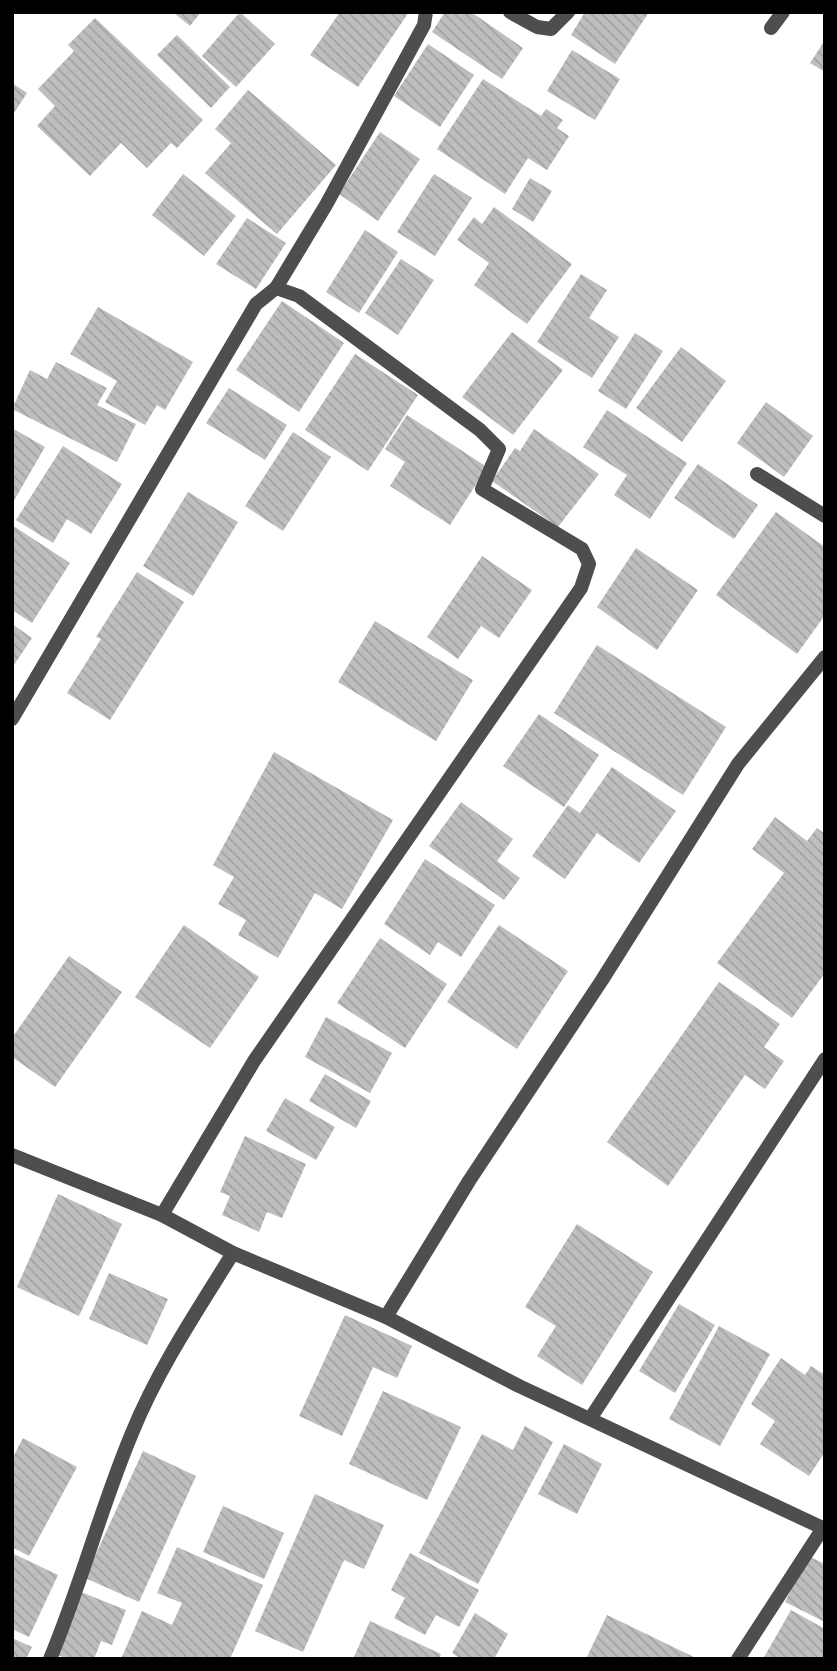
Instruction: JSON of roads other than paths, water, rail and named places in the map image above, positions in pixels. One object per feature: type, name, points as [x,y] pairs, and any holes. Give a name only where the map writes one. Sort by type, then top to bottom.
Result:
[{"type":"street","points":[[12,719],[16,702],[256,304],[276,288],[326,205],[424,25],[426,12]]},
{"type":"street","points":[[510,12],[537,27],[551,29],[568,12]]},
{"type":"street","points":[[771,28],[783,12]]},
{"type":"street","points":[[162,1215],[254,1061],[581,588],[589,564],[582,549],[482,489],[499,449],[480,430],[299,296],[276,288]]},
{"type":"street","points":[[757,474],[825,516]]},
{"type":"street","points":[[386,1317],[469,1181],[602,980],[738,764],[825,657]]},
{"type":"street","points":[[590,1419],[825,1059]]},
{"type":"street","points":[[12,1155],[162,1215],[233,1253],[386,1317],[590,1419],[824,1529],[738,1659]]},
{"type":"street","points":[[50,1659],[76,1596],[131,1434],[165,1364],[233,1253]]}]
